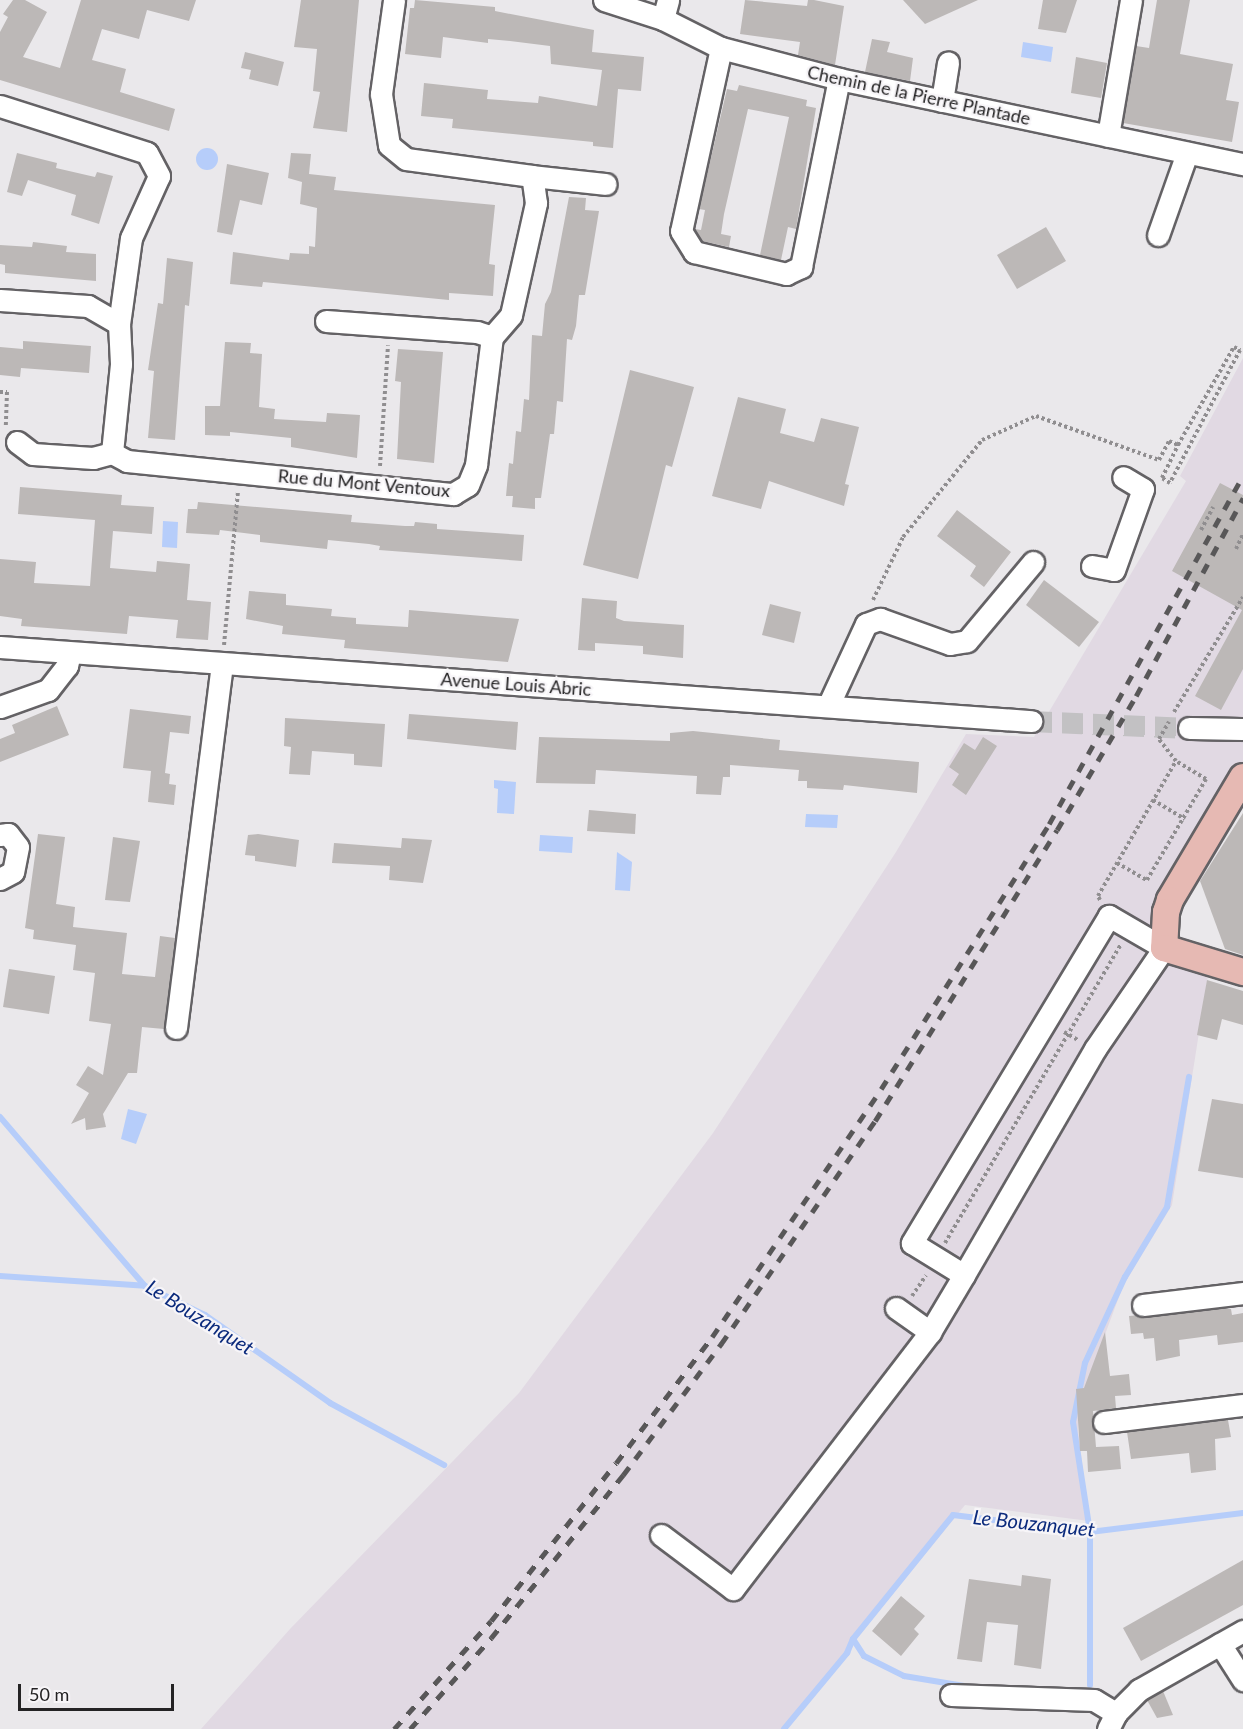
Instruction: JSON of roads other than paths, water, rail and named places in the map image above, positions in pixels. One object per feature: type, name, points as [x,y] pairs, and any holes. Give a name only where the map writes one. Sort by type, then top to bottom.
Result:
[{"type":"main road","points":[[1243,777],[1170,900],[1164,948],[1243,972]]},
{"type":"street","points":[[394,0],[381,94],[388,145],[406,159],[606,184]]},
{"type":"street","name":"Chemin de la Pierre Plantade","points":[[604,0],[665,9],[721,48],[839,79],[1243,164]]},
{"type":"street","points":[[1108,136],[1131,0]]},
{"type":"street","points":[[721,48],[681,231],[694,252],[786,274],[801,267],[839,79]]},
{"type":"street","points":[[942,101],[948,62]]},
{"type":"street","points":[[0,106],[147,153],[159,176],[131,238],[119,324],[121,364],[112,453],[93,458],[33,454],[17,442]]},
{"type":"street","points":[[1158,235],[1186,153]]},
{"type":"street","points":[[326,321],[477,332],[492,337],[512,315],[536,203],[532,176]]},
{"type":"street","points":[[0,300],[88,306],[119,324]]},
{"type":"street","name":"Rue du Mont Ventoux","points":[[112,453],[127,461],[453,494],[468,486],[476,465],[492,337]]},
{"type":"street","points":[[1092,566],[1114,570],[1143,489],[1123,477]]},
{"type":"street","points":[[829,704],[866,624],[880,619],[950,644],[968,641],[1033,562]]},
{"type":"street","name":"Avenue Louis Abric","points":[[0,646],[222,665],[829,704],[851,709],[1031,721]]},
{"type":"street","points":[[0,707],[48,690],[67,666],[70,653]]},
{"type":"street","points":[[176,1028],[222,665]]},
{"type":"street","points":[[1189,728],[1243,729]]},
{"type":"street","points":[[0,835],[8,834],[18,848],[13,872],[0,879]]},
{"type":"street","points":[[662,1535],[733,1588],[930,1332],[964,1275],[1095,1049],[1164,948],[1109,916],[912,1244],[964,1275]]},
{"type":"street","points":[[1143,1305],[1243,1293]]},
{"type":"street","points":[[899,1310],[930,1332]]},
{"type":"street","points":[[1104,1422],[1243,1405]]},
{"type":"street","points":[[951,1695],[1094,1700],[1112,1721],[1139,1690],[1243,1631]]},
{"type":"street","points":[[1220,1644],[1243,1680]]},
{"type":"water","points":[[1023,42],[1053,47],[1051,62],[1021,57]]},
{"type":"water","points":[[207,148],[215,151],[218,159],[215,167],[207,170],[199,167],[196,159],[199,151]]},
{"type":"water","points":[[163,521],[178,522],[177,548],[162,547]]},
{"type":"water","points":[[494,780],[516,782],[514,814],[497,813],[498,789],[494,788]]},
{"type":"water","points":[[806,814],[838,815],[837,828],[805,827]]},
{"type":"water","points":[[540,835],[573,837],[572,853],[539,851]]},
{"type":"water","points":[[617,852],[632,862],[630,891],[615,890]]},
{"type":"water","points":[[128,1109],[147,1114],[136,1144],[121,1139]]},
{"type":"waterway","points":[[1090,1685],[1090,1532],[1073,1422],[1085,1363],[1125,1277],[1167,1207],[1189,1077]]},
{"type":"waterway","name":"Le Bouzanquet","points":[[0,1117],[145,1286],[205,1315],[330,1403],[444,1465]]},
{"type":"waterway","points":[[0,1276],[145,1286]]},
{"type":"waterway","name":"Le Bouzanquet","points":[[784,1729],[847,1653],[853,1639],[953,1515],[1090,1532],[1243,1513]]},
{"type":"waterway","points":[[853,1639],[864,1656],[904,1676],[964,1686]]},
{"type":"tunnel","points":[[1031,721],[1189,728]]},
{"type":"railway","points":[[394,1729],[491,1621],[712,1337],[881,1089],[1049,824],[1243,476]]},
{"type":"railway","points":[[410,1729],[491,1638],[623,1475],[721,1344],[875,1121],[1057,830],[1136,696],[1243,498]]}]
